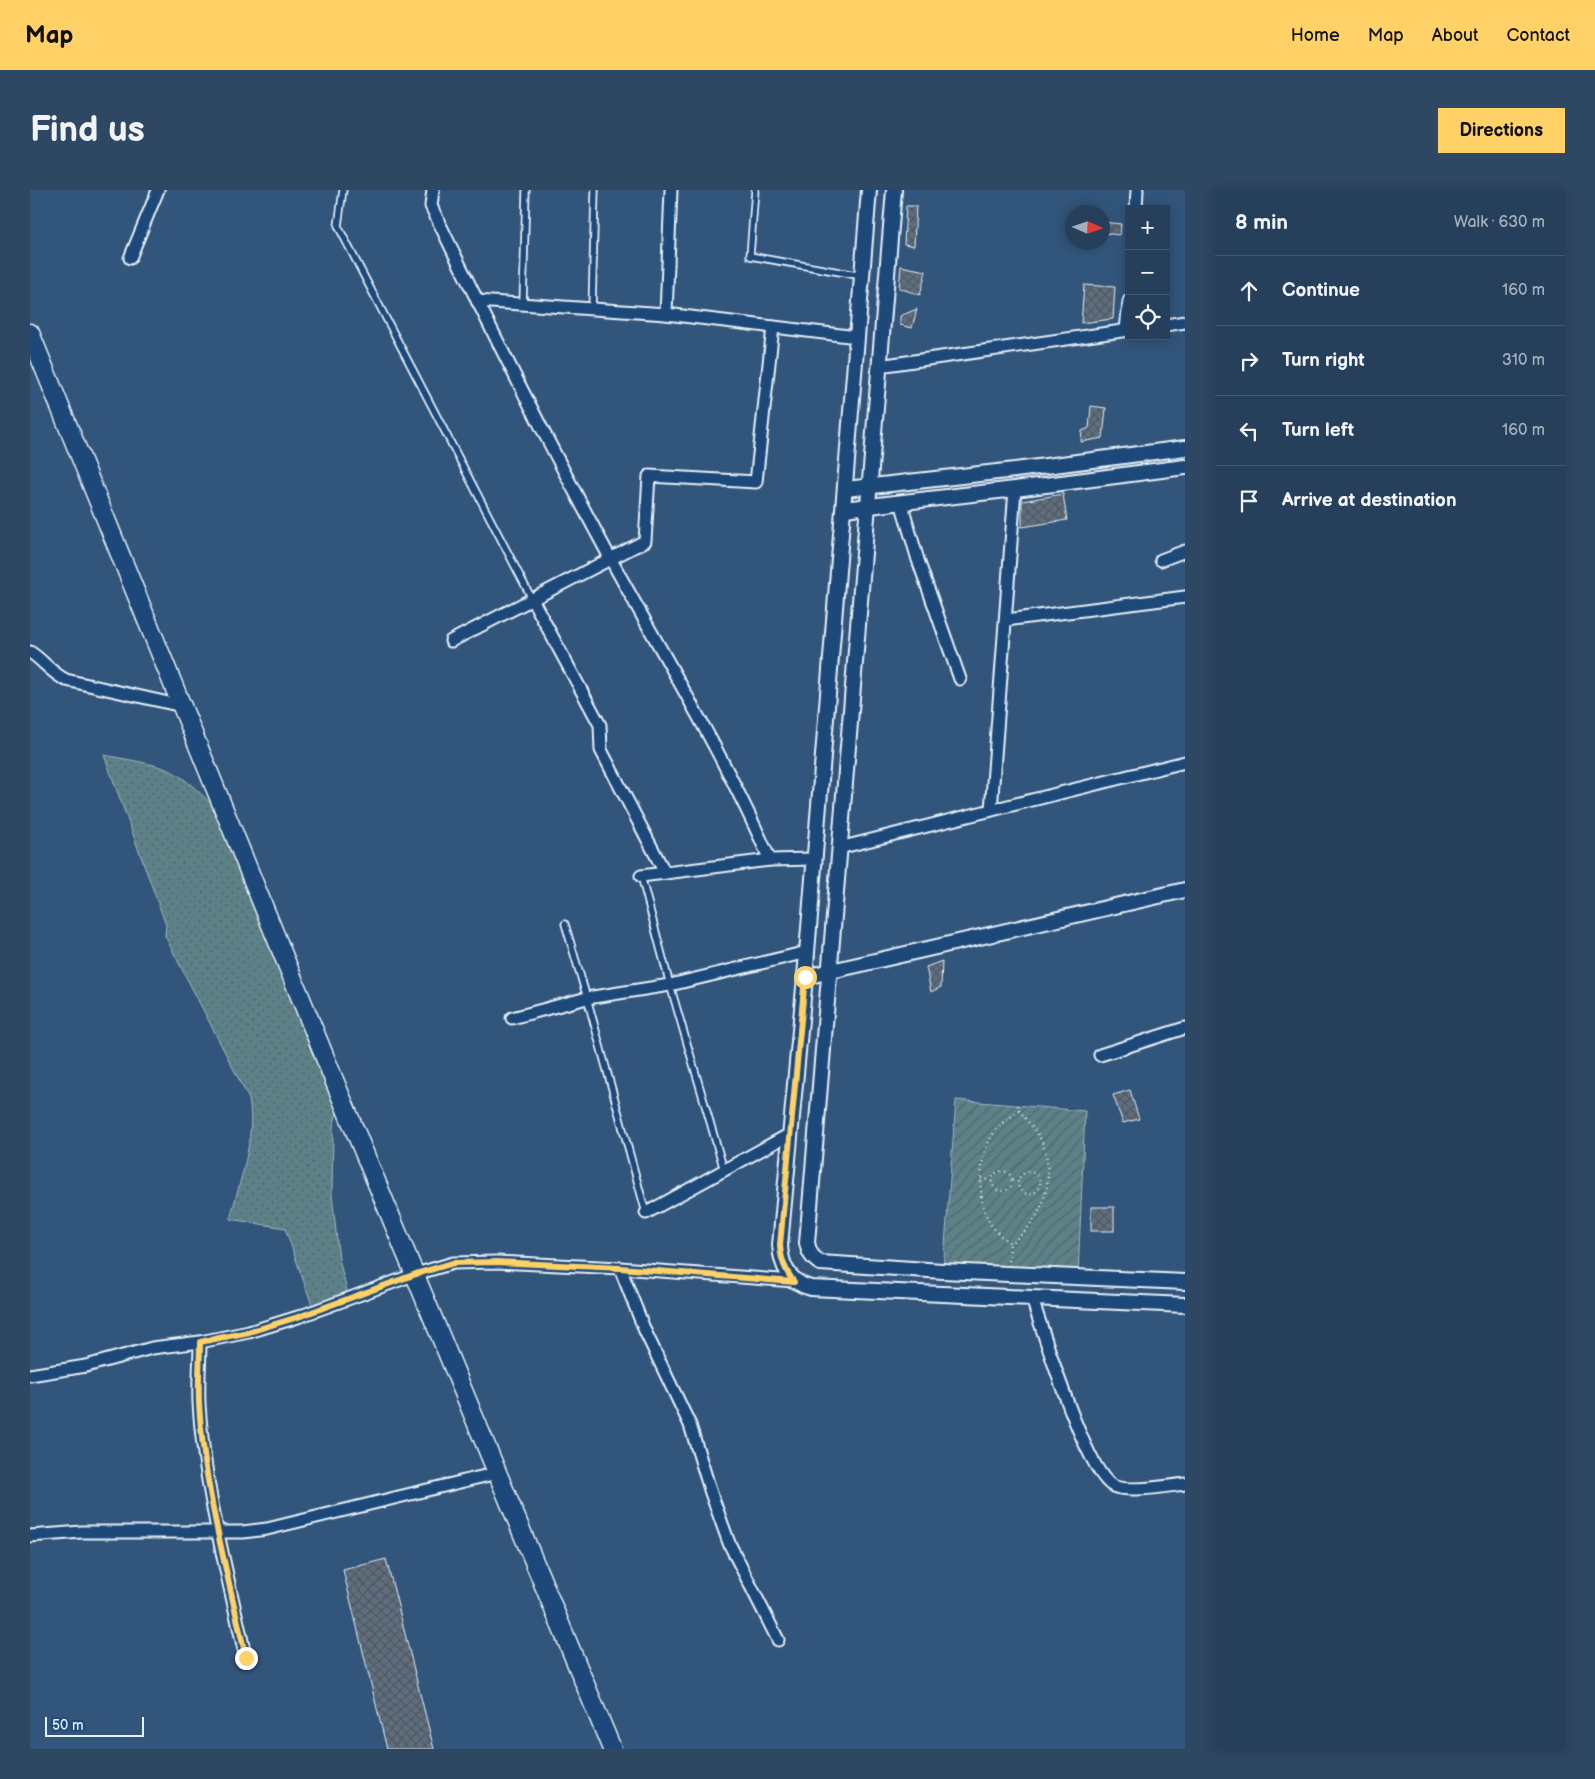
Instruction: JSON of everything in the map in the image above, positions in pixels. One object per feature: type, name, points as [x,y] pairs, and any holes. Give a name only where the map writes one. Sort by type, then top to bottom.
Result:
[{"type":"highway","points":[[30,333],[342,1097],[612,1749]]},
{"type":"street","points":[[130,258],[158,190]]},
{"type":"street","points":[[433,190],[431,206],[477,301],[610,558],[732,778],[770,860]]},
{"type":"street","points":[[666,314],[671,190]]},
{"type":"street","points":[[794,1282],[784,1266],[780,1245],[805,977],[869,190]]},
{"type":"street","points":[[894,190],[807,1243],[809,1252],[820,1263],[1185,1282]]},
{"type":"street","points":[[1136,205],[1137,190]]},
{"type":"street","points":[[477,301],[666,314],[857,336]]},
{"type":"street","points":[[1170,324],[1185,322]]},
{"type":"street","points":[[451,641],[644,541],[649,476],[756,482],[773,327]]},
{"type":"street","points":[[879,366],[1125,330]]},
{"type":"street","points":[[846,489],[1185,448]]},
{"type":"street","points":[[844,509],[1185,467]]},
{"type":"street","points":[[991,810],[1014,489]]},
{"type":"street","points":[[901,502],[918,560],[960,679]]},
{"type":"street","points":[[1161,560],[1185,551]]},
{"type":"street","points":[[1006,620],[1185,596]]},
{"type":"street","points":[[532,599],[600,724],[601,750],[665,873]]},
{"type":"street","points":[[30,652],[40,658],[54,674],[66,680],[182,706]]},
{"type":"street","points":[[839,848],[1185,762]]},
{"type":"street","points":[[641,876],[770,860],[814,859]]},
{"type":"street","points":[[805,977],[1185,890]]},
{"type":"street","points":[[512,1018],[587,998],[670,985],[807,952]]},
{"type":"street","points":[[1100,1055],[1185,1028]]},
{"type":"street","points":[[646,1213],[790,1134]]},
{"type":"street","points":[[30,1375],[86,1366],[152,1348],[200,1342],[249,1332],[453,1263],[487,1262],[620,1268],[794,1282],[811,1288],[1185,1305]]},
{"type":"street","points":[[620,1268],[644,1331],[690,1425],[711,1493],[730,1543],[778,1640]]},
{"type":"street","points":[[1032,1299],[1074,1419],[1101,1475],[1114,1486],[1124,1488],[1137,1489],[1185,1484]]},
{"type":"street","points":[[200,1342],[199,1402],[206,1460],[219,1532],[246,1658]]},
{"type":"street","points":[[30,1536],[82,1532],[243,1532],[267,1529],[497,1473]]},
{"type":"lane","points":[[343,190],[338,226],[532,599]]},
{"type":"lane","points":[[523,304],[526,190]]},
{"type":"lane","points":[[592,309],[595,190]]},
{"type":"lane","points":[[756,190],[750,256],[862,276]]},
{"type":"lane","points":[[641,876],[670,985],[724,1170]]},
{"type":"lane","points":[[565,924],[646,1213]]},
{"type":"path","points":[[1010,1243],[1025,1232],[1041,1208],[1047,1184],[1044,1148],[1034,1128],[1019,1110],[1018,1105]]},
{"type":"path","points":[[1010,1243],[1000,1237],[992,1228],[986,1215],[980,1195],[981,1178],[988,1141],[1002,1123],[1019,1110]]},
{"type":"path","points":[[1003,1171],[1009,1174],[1012,1182],[1008,1190],[1002,1192],[993,1188],[991,1181],[996,1172],[1003,1171]]},
{"type":"path","points":[[1012,1182],[1019,1181],[1025,1173],[1032,1173],[1038,1177],[1040,1184],[1037,1190],[1028,1194],[1022,1191],[1019,1181]]},
{"type":"path","points":[[981,1178],[991,1181]]},
{"type":"path","points":[[1040,1184],[1047,1184]]},
{"type":"path","points":[[1008,1274],[1010,1243]]},
{"type":"green space","points":[[104,755],[147,763],[179,775],[209,801],[229,822],[341,1097],[333,1127],[332,1194],[339,1259],[349,1299],[314,1311],[285,1228],[230,1219],[249,1144],[251,1114],[249,1099],[165,936],[166,925]]},
{"type":"green space","points":[[956,1100],[1085,1111],[1078,1276],[943,1271]]},
{"type":"building","points":[[906,206],[916,206],[914,246],[904,244]]},
{"type":"building","points":[[1110,223],[1121,224],[1120,235],[1110,234]]},
{"type":"building","points":[[901,266],[926,271],[920,295],[899,288]]},
{"type":"building","points":[[1084,285],[1115,287],[1113,319],[1081,323]]},
{"type":"building","points":[[917,309],[912,328],[900,325],[900,316]]},
{"type":"building","points":[[1091,406],[1106,408],[1103,438],[1081,442],[1082,431],[1089,428]]},
{"type":"building","points":[[1063,494],[1067,520],[1022,527],[1022,501]]},
{"type":"building","points":[[942,961],[941,987],[931,992],[926,967]]},
{"type":"building","points":[[1130,1090],[1139,1119],[1123,1123],[1113,1095]]},
{"type":"building","points":[[1091,1207],[1114,1207],[1114,1231],[1091,1231]]},
{"type":"building","points":[[386,1559],[434,1749],[387,1749],[343,1570]]},
{"type":"route","points":[[246,1658],[219,1532],[206,1460],[199,1402],[200,1342],[249,1332],[298,1317],[416,1274],[453,1263],[496,1262],[620,1268],[794,1282],[784,1266],[780,1245],[805,977]]}]
